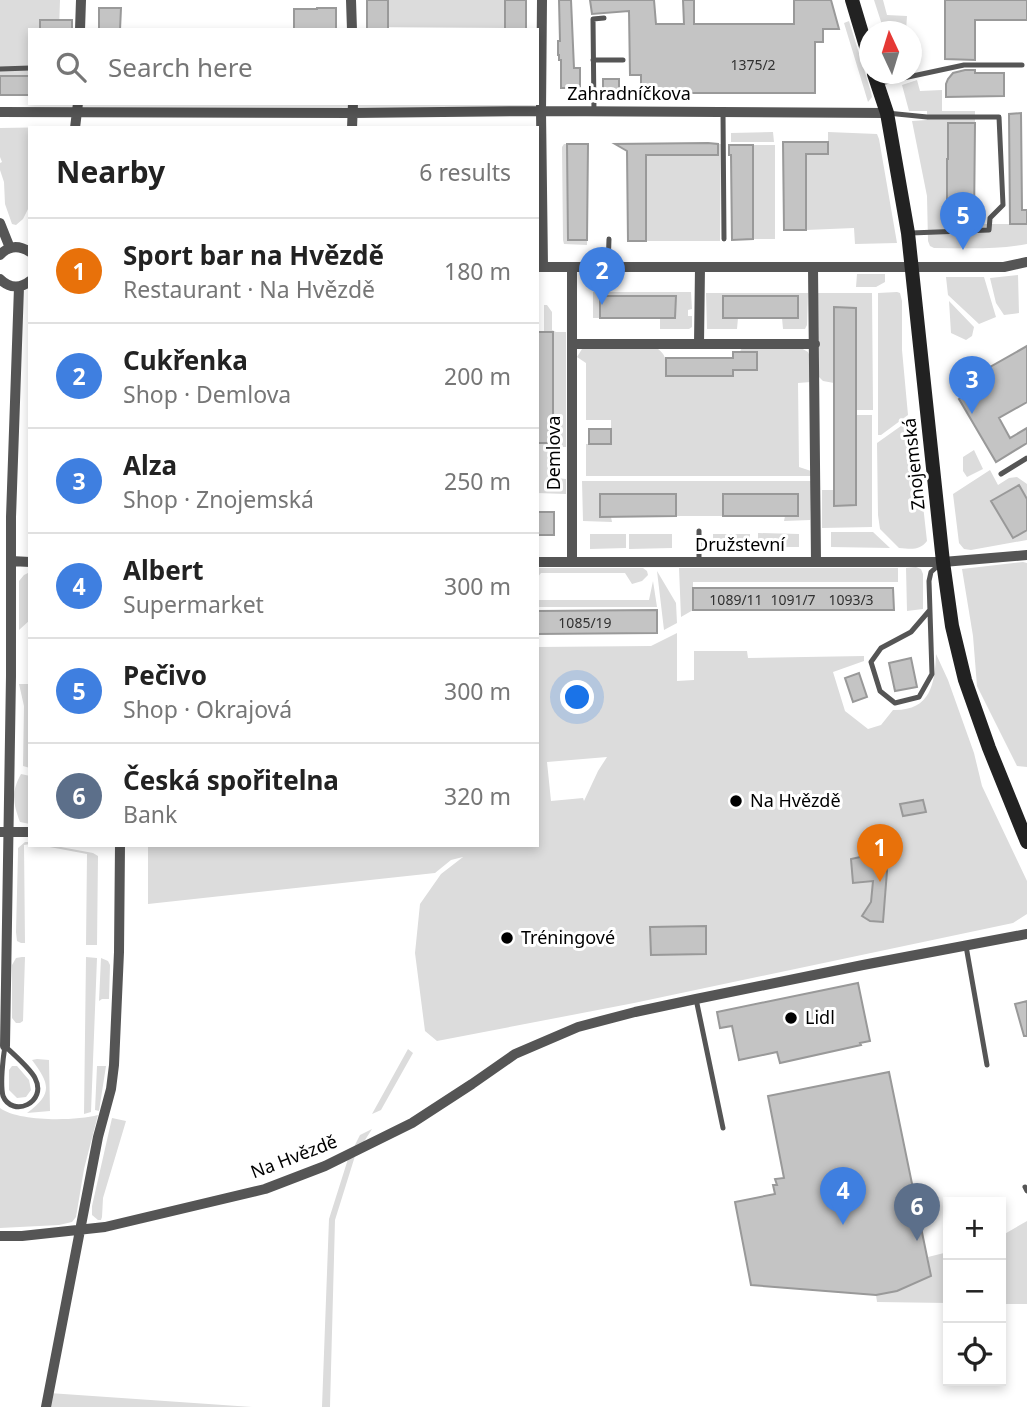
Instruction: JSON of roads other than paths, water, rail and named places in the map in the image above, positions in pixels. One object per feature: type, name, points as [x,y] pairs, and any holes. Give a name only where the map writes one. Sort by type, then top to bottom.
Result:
[{"type":"street","points":[[80,28],[81,0]]},
{"type":"street","points":[[351,0],[352,28]]},
{"type":"street","points":[[542,0],[539,65],[540,267],[1004,267],[1027,262]]},
{"type":"street","points":[[852,0],[859,23]]},
{"type":"street","name":"Znojemská","points":[[877,84],[887,113],[908,233],[952,626],[965,680],[1027,842]]},
{"type":"street","points":[[75,126],[78,108]]},
{"type":"street","name":"Zahradníčkova","points":[[0,112],[78,108],[353,108],[887,113]]},
{"type":"street","points":[[352,126],[353,108]]},
{"type":"street","points":[[0,223],[10,248]]},
{"type":"street","points":[[0,255],[10,248],[28,246]]},
{"type":"street","name":"Demlova","points":[[572,267],[572,562]]},
{"type":"street","points":[[699,344],[700,267]]},
{"type":"street","points":[[813,267],[816,562]]},
{"type":"street","points":[[0,279],[8,286],[24,284],[5,516],[11,561],[4,832],[5,1046]]},
{"type":"street","points":[[572,344],[815,345]]},
{"type":"street","name":"Družstevní","points":[[539,562],[943,562],[1027,555]]},
{"type":"street","points":[[11,561],[28,562]]},
{"type":"street","points":[[4,832],[28,832]]},
{"type":"street","points":[[46,1407],[98,1137],[111,1088],[119,952],[120,847]]},
{"type":"street","name":"Na Hvězdě","points":[[0,1236],[80,1231],[117,1224],[252,1192],[301,1175],[412,1123],[515,1054],[578,1027],[696,999],[1027,934]]},
{"type":"lane","points":[[594,112],[593,19],[604,18]]},
{"type":"lane","points":[[593,60],[623,60]]},
{"type":"lane","points":[[922,72],[964,65],[1022,65]]},
{"type":"lane","points":[[0,69],[28,68]]},
{"type":"lane","points":[[723,113],[724,239]]},
{"type":"lane","points":[[887,113],[927,117],[999,117],[1003,205],[990,218],[989,230],[908,233]]},
{"type":"lane","points":[[608,267],[609,239]]},
{"type":"lane","points":[[1001,474],[1027,458]]},
{"type":"lane","points":[[699,531],[699,562]]},
{"type":"lane","points":[[929,611],[911,632],[881,648],[871,662],[880,691],[895,703],[919,697],[932,674],[929,581],[931,572],[943,562]]},
{"type":"lane","points":[[967,946],[987,1065]]},
{"type":"lane","points":[[696,999],[723,1128]]},
{"type":"lane","points":[[5,1046],[35,1076],[39,1089],[34,1100],[26,1106],[15,1106],[2,1096],[5,1046]]},
{"type":"place","name":"Pečivo","points":[[963,250]]},
{"type":"place","name":"Cukřenka","points":[[602,305]]},
{"type":"place","name":"Alza","points":[[972,414]]},
{"type":"place","name":"Na Hvězdě","points":[[736,801]]},
{"type":"place","name":"Sport bar na Hvězdě","points":[[880,882]]},
{"type":"place","name":"Tréningové","points":[[507,938]]},
{"type":"place","name":"Lidl","points":[[791,1018]]},
{"type":"place","name":"Albert","points":[[843,1225]]},
{"type":"place","name":"Česká spořitelna","points":[[917,1241]]}]
